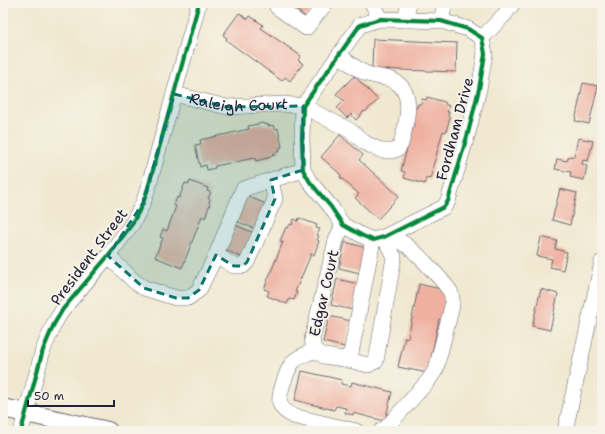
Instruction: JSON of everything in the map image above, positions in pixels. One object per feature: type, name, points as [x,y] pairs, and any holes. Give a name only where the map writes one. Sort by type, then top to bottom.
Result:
[{"type":"main road","points":[[3,408],[108,431]]},
{"type":"street","name":"President Street","points":[[21,431],[43,350],[54,324],[63,309],[108,256],[132,224],[143,203],[199,3]]},
{"type":"street","points":[[281,3],[277,7],[306,28],[326,3]]},
{"type":"street","points":[[372,3],[380,19]]},
{"type":"street","points":[[405,20],[409,3]]},
{"type":"street","points":[[441,21],[445,3]]},
{"type":"street","points":[[381,431],[385,429],[410,402],[436,369],[452,306],[451,292],[409,246],[401,241],[381,240],[343,225],[331,207],[310,182],[303,170],[303,106],[360,25],[380,19],[441,21],[468,29],[482,38],[514,3]]},
{"type":"street","name":"Fordham Drive","points":[[381,240],[444,207],[448,201],[479,89],[485,54],[482,38]]},
{"type":"street","points":[[303,106],[351,131],[365,143],[376,148],[388,151],[398,149],[401,144],[408,112],[408,102],[404,90],[392,80],[365,73],[339,55]]},
{"type":"street","name":"Raleigh Court","points":[[174,94],[227,107],[282,104],[303,106]]},
{"type":"street","points":[[108,256],[134,281],[144,288],[176,298],[188,298],[199,290],[216,255],[242,189],[303,170]]},
{"type":"street","points":[[216,255],[234,266],[243,266],[247,262],[275,199],[271,180]]},
{"type":"street","name":"Edgar Court","points":[[343,225],[336,240],[312,339],[314,350],[324,356],[368,365],[376,361],[394,257],[381,240]]},
{"type":"street","points":[[344,359],[351,353],[381,240]]},
{"type":"street","points":[[564,431],[602,262]]},
{"type":"street","points":[[314,350],[295,360],[291,366],[283,385],[280,404],[285,411],[293,416],[356,431]]},
{"type":"highlighted area","points":[[174,94],[227,107],[303,106],[303,170],[271,180],[275,199],[247,262],[243,266],[234,266],[216,255],[199,290],[188,298],[176,298],[144,288],[108,256],[143,203]]},
{"type":"building","points":[[287,3],[316,3],[306,17]]},
{"type":"building","points":[[239,13],[248,19],[250,16],[263,25],[261,28],[301,56],[298,60],[303,64],[290,81],[285,77],[282,81],[226,40],[227,38],[223,35]]},
{"type":"building","points":[[373,39],[457,43],[456,72],[372,69]]},
{"type":"building","points":[[354,76],[378,100],[365,112],[364,111],[356,120],[351,114],[347,118],[337,108],[344,101],[336,94]]},
{"type":"building","points":[[583,83],[598,86],[589,124],[575,121]]},
{"type":"building","points":[[427,97],[445,102],[445,104],[449,106],[447,112],[449,112],[448,116],[450,117],[446,132],[443,131],[432,170],[431,179],[426,178],[425,184],[404,178],[405,172],[401,171],[414,123],[411,122],[415,107],[417,108],[418,104],[421,104],[422,99],[426,100]]},
{"type":"building","points":[[263,123],[264,125],[268,124],[268,126],[274,125],[275,129],[278,128],[282,147],[280,147],[280,151],[274,153],[275,155],[256,161],[255,158],[215,166],[215,168],[207,170],[206,165],[200,167],[195,145],[201,144],[200,140],[249,129],[248,126]]},
{"type":"building","points":[[340,135],[363,155],[359,160],[399,196],[378,219],[355,198],[359,194],[321,157]]},
{"type":"building","points":[[578,138],[593,141],[588,161],[583,160],[582,164],[587,166],[584,180],[570,177],[571,172],[555,169],[557,159],[567,161],[569,156],[574,157]]},
{"type":"building","points":[[190,181],[208,188],[207,191],[211,192],[208,198],[210,199],[210,204],[205,218],[202,216],[182,268],[155,257],[163,238],[160,237],[163,229],[167,231],[176,206],[174,205],[177,197],[179,198],[185,183],[189,184]]},
{"type":"building","points":[[560,189],[577,193],[570,225],[552,220]]},
{"type":"building","points":[[245,195],[266,204],[255,229],[234,220]]},
{"type":"building","points":[[299,218],[317,225],[316,228],[320,229],[317,235],[319,236],[317,240],[319,241],[314,255],[311,254],[295,292],[297,292],[294,300],[289,299],[287,304],[267,296],[269,291],[264,289],[283,242],[280,241],[286,227],[288,228],[290,224],[292,225],[294,219],[298,221]]},
{"type":"building","points":[[233,224],[254,233],[243,258],[223,249]]},
{"type":"building","points":[[541,237],[557,241],[555,249],[567,252],[563,270],[550,267],[552,259],[537,256]]},
{"type":"building","points":[[345,242],[367,248],[360,273],[339,268]]},
{"type":"building","points":[[337,279],[359,284],[353,310],[331,305]]},
{"type":"building","points":[[419,284],[449,291],[442,320],[439,319],[428,373],[398,367],[405,337],[408,338]]},
{"type":"building","points":[[541,289],[558,294],[550,330],[532,326]]},
{"type":"building","points":[[329,316],[351,321],[345,347],[323,342]]},
{"type":"building","points":[[302,371],[342,380],[341,384],[351,386],[352,382],[392,392],[385,421],[353,413],[353,415],[345,413],[346,408],[336,406],[334,410],[295,400]]},
{"type":"cycle path","points":[[21,431],[43,350],[54,324],[63,309],[108,256],[132,224],[143,203],[199,3]]},
{"type":"cycle path","points":[[380,19],[441,21],[468,29],[482,38],[485,54],[479,89],[468,133],[448,201],[444,207],[384,237],[373,240],[343,225],[331,207],[310,182],[303,170],[303,106],[360,25],[380,19]]}]
